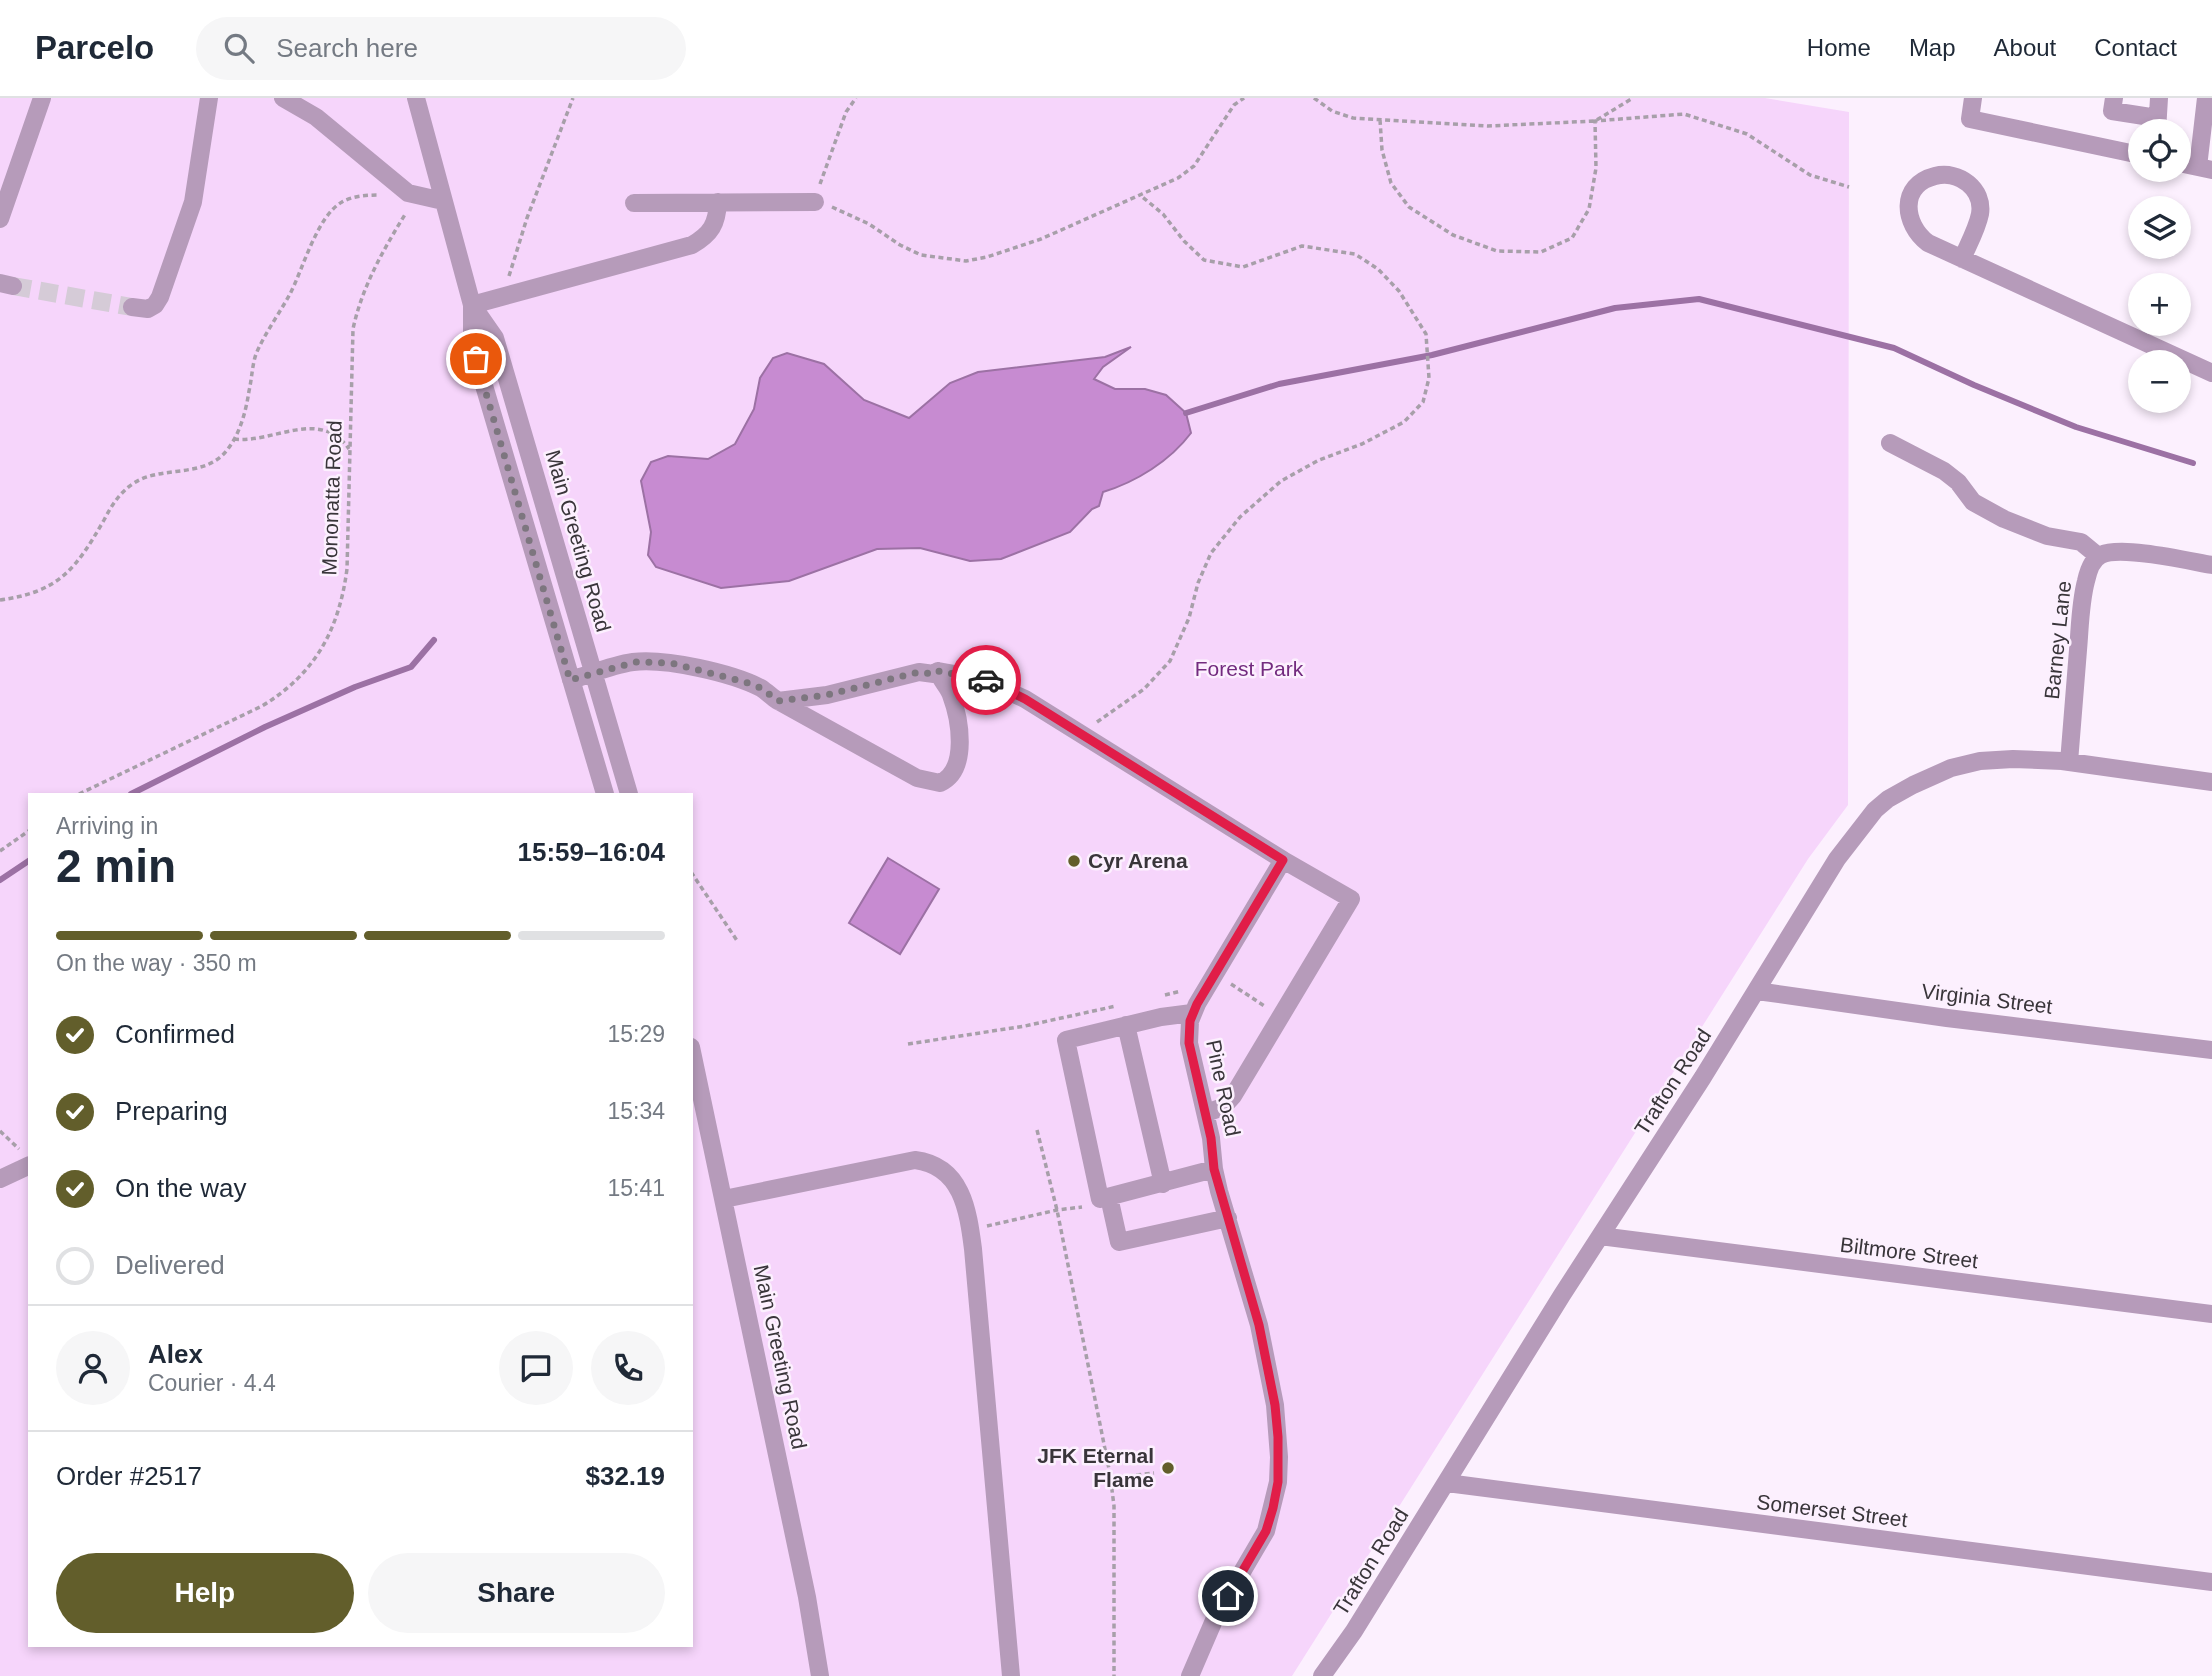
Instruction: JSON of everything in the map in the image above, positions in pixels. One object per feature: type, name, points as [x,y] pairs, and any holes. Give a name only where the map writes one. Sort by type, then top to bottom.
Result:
[{"type":"street","points":[[0,219],[42,98]]},
{"type":"street","points":[[132,307],[148,309],[155,305],[160,297],[189,218],[197,183],[209,98]]},
{"type":"street","points":[[283,98],[316,117],[398,187],[416,197],[443,201]]},
{"type":"street","name":"Main Greeting Road","points":[[416,98],[472,305],[472,345],[605,793]]},
{"type":"street","points":[[1973,98],[1970,119],[2128,152]]},
{"type":"street","points":[[2114,98],[2112,111],[2138,119]]},
{"type":"street","points":[[2157,119],[2159,98]]},
{"type":"street","points":[[2205,169],[2206,98]]},
{"type":"street","points":[[1962,260],[1980,213],[1978,195],[1969,183],[1956,178],[1936,176],[1922,183],[1912,196],[1907,213],[1920,237],[1928,243],[1962,260],[2212,373]]},
{"type":"street","points":[[634,202],[815,202]]},
{"type":"street","points":[[472,305],[692,245],[713,229],[718,202]]},
{"type":"street","name":"Main Greeting Road","points":[[472,305],[495,338],[629,793]]},
{"type":"street","points":[[1890,443],[1944,471],[1958,482],[1973,502],[2004,519],[2047,536],[2081,542],[2098,556],[2118,552],[2151,554],[2212,565]]},
{"type":"street","name":"Barney Lane","points":[[2069,762],[2082,601],[2088,573],[2098,556]]},
{"type":"street","points":[[570,680],[636,662],[671,663],[745,682],[761,688],[778,701],[904,773],[932,783],[940,783],[955,771],[958,747],[954,704],[938,671]]},
{"type":"street","points":[[778,701],[827,695],[919,672],[934,674],[938,671],[1001,685],[1283,860],[1351,899],[1233,1096],[1223,1107],[1206,1113]]},
{"type":"street","name":"Trafton Road","points":[[1322,1676],[1354,1631],[1757,991],[1837,859],[1863,823],[1888,799],[1920,782],[1965,764],[2013,759],[2069,762],[2212,782]]},
{"type":"street","name":"Pine Road","points":[[1190,1676],[1216,1618],[1266,1531],[1278,1482],[1279,1447],[1275,1405],[1259,1325],[1214,1169],[1211,1138],[1188,1030],[1192,1013],[1283,860]]},
{"type":"street","name":"Virginia Street","points":[[1757,991],[1947,1018],[2212,1050]]},
{"type":"street","points":[[1192,1013],[1161,1017],[1066,1040],[1104,1198],[1119,1242],[1228,1217]]},
{"type":"street","points":[[1126,1025],[1163,1184]]},
{"type":"street","name":"Main Greeting Road","points":[[693,1056],[807,1597],[820,1676]]},
{"type":"street","points":[[0,1179],[25,1157]]},
{"type":"street","points":[[724,1199],[902,1162],[925,1161],[941,1168],[955,1182],[970,1229],[1011,1676]]},
{"type":"street","points":[[1104,1198],[1214,1169]]},
{"type":"street","name":"Biltmore Street","points":[[1600,1237],[2212,1314]]},
{"type":"street","name":"Somerset Street","points":[[1447,1483],[2212,1582]]},
{"type":"path","points":[[506,296],[515,252],[573,98]]},
{"type":"path","points":[[856,98],[846,112],[830,152],[815,202],[843,210],[921,255],[966,261],[1041,239],[1178,178],[1194,166],[1234,105],[1244,98]]},
{"type":"path","points":[[1314,98],[1342,116],[1488,126],[1684,114],[1747,134],[1810,175],[1849,187]]},
{"type":"path","points":[[1595,121],[1633,98]]},
{"type":"path","points":[[1380,120],[1382,150],[1391,183],[1409,207],[1453,235],[1497,251],[1541,252],[1572,238],[1589,209],[1596,168],[1595,121]]},
{"type":"path","points":[[0,600],[40,592],[58,581],[84,554],[119,495],[135,482],[154,475],[200,467],[217,460],[227,452],[242,421],[257,353],[291,291],[318,229],[341,202],[366,195],[379,195]]},
{"type":"path","points":[[1081,733],[1144,689],[1170,661],[1189,618],[1198,583],[1211,552],[1240,517],[1281,481],[1319,460],[1362,444],[1404,422],[1423,402],[1429,370],[1426,334],[1399,291],[1378,269],[1355,254],[1302,246],[1242,267],[1205,260],[1184,241],[1163,214],[1140,195]]},
{"type":"path","name":"Mononatta Road","points":[[81,793],[262,706],[283,693],[318,657],[330,635],[345,588],[350,539],[352,351],[358,309],[370,277],[416,197]]},
{"type":"path","points":[[234,439],[244,440],[268,434],[320,428],[345,442],[351,451]]},
{"type":"path","points":[[0,851],[28,831]]},
{"type":"path","points":[[693,875],[738,942]]},
{"type":"path","points":[[1037,1130],[1057,1209],[1114,1506],[1114,1676]]},
{"type":"path","points":[[0,1131],[25,1157]]},
{"type":"path","points":[[970,1229],[1057,1209],[1071,1209],[1104,1198]]},
{"type":"path","points":[[1110,1478],[1154,1473]]},
{"type":"green space","name":"Forest Park","points":[[0,98],[1765,98],[1849,112],[1848,805],[1808,859],[1292,1676],[0,1676]]},
{"type":"shaded area","points":[[1131,347],[1103,367],[1094,379],[1115,389],[1145,389],[1166,395],[1186,413],[1191,433],[1173,453],[1152,469],[1103,492],[1099,506],[1092,509],[1070,532],[1001,559],[970,561],[920,548],[877,549],[789,581],[721,588],[656,567],[648,555],[651,532],[641,481],[651,462],[668,456],[708,459],[735,444],[754,409],[760,378],[773,358],[787,353],[824,364],[864,400],[909,418],[950,383],[978,372],[1105,357]]},
{"type":"shaded area","points":[[888,858],[939,889],[900,954],[849,923]]},
{"type":"waterway","points":[[1186,413],[1279,384],[1432,355],[1615,308],[1699,299],[1894,348],[2076,427],[2193,463]]},
{"type":"waterway","points":[[133,793],[265,727],[355,687],[411,667],[434,640]]},
{"type":"waterway","points":[[0,880],[28,861]]},
{"type":"tunnel","points":[[13,286],[132,307]]},
{"type":"way so far","points":[[476,359],[570,680],[624,664],[671,663],[745,682],[761,688],[778,701],[827,695],[919,672],[934,674],[938,671],[986,680]]},
{"type":"place","name":"Cyr Arena","points":[[1074,861]]},
{"type":"place","name":"JFK Eternal Flame","points":[[1168,1468]]},
{"type":"route","points":[[986,680],[1025,699],[1283,860],[1197,1004],[1188,1030],[1211,1138],[1219,1191],[1259,1325],[1275,1405],[1278,1437],[1278,1482],[1266,1531],[1228,1596]]}]
